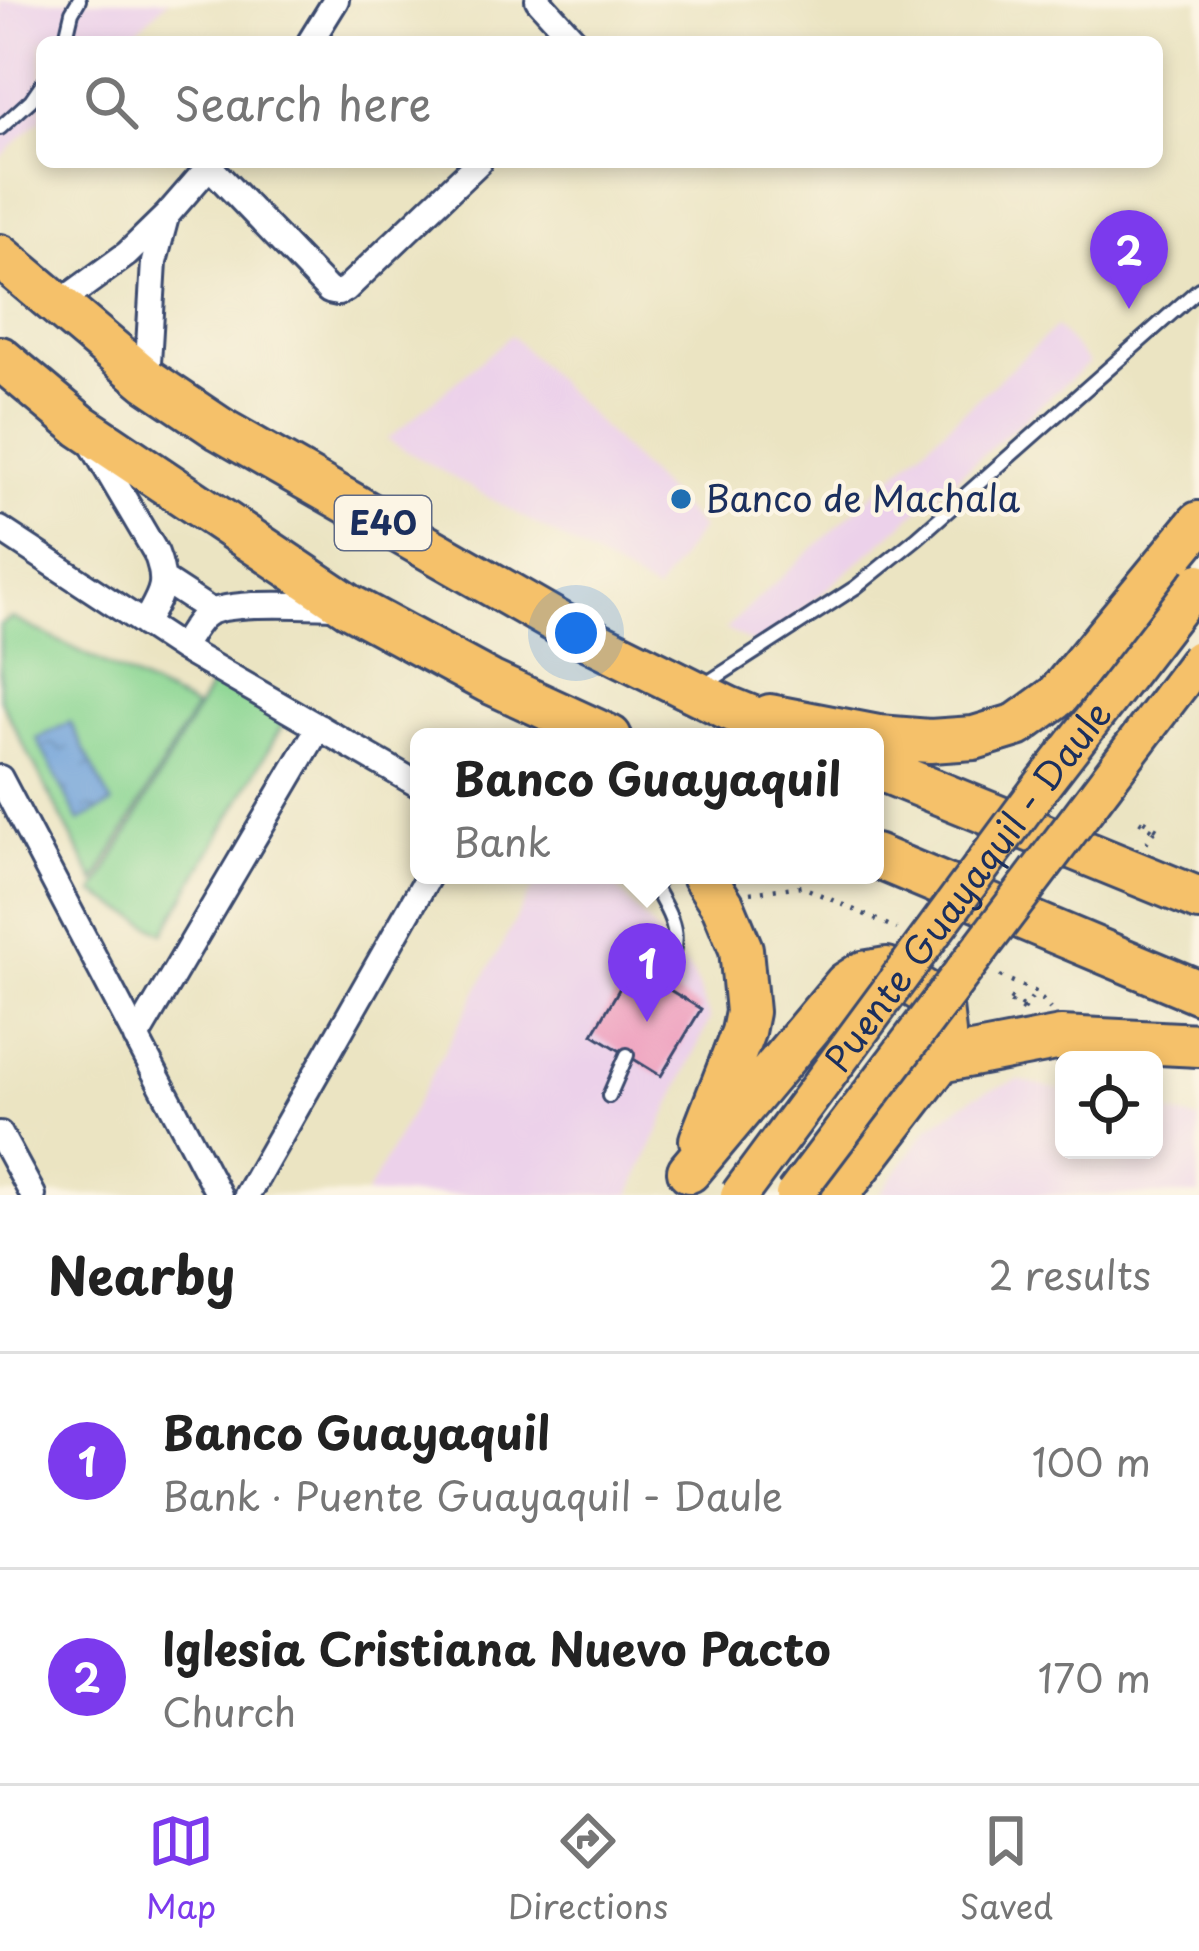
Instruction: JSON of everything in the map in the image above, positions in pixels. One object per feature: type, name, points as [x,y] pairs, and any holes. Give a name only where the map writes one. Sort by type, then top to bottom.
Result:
[{"type":"highway","name":"E40","points":[[0,256],[147,380],[220,429],[555,621],[711,700],[778,728]]},
{"type":"highway","name":"E40","points":[[0,358],[81,426],[349,606],[490,682],[590,728]]},
{"type":"highway","points":[[884,737],[974,738],[1017,724],[1057,696],[1199,523]]},
{"type":"highway","points":[[490,682],[542,728]]},
{"type":"highway","points":[[711,700],[838,728]]},
{"type":"highway","points":[[884,771],[1199,899]]},
{"type":"highway","points":[[884,860],[1199,992]]},
{"type":"highway","points":[[682,1183],[747,1012],[741,949],[709,884]]},
{"type":"highway","points":[[682,1183],[846,984],[863,973],[887,969],[931,996],[940,1007],[944,1017],[940,1061],[838,1195]]},
{"type":"highway","points":[[940,1061],[1061,1038],[1199,1045]]},
{"type":"main road","name":"Puente Guayaquil - Daule","points":[[739,1195],[1036,793],[1199,582]]},
{"type":"main road","name":"Puente Guayaquil - Daule","points":[[794,1195],[1199,659]]},
{"type":"street","points":[[314,36],[336,0]]},
{"type":"street","points":[[538,0],[571,36]]},
{"type":"street","points":[[57,305],[116,262],[167,215],[208,168]]},
{"type":"street","points":[[215,168],[329,291],[338,293],[473,168]]},
{"type":"street","points":[[147,380],[154,262],[167,215]]},
{"type":"street","points":[[116,262],[152,282]]},
{"type":"street","points":[[81,426],[156,553],[165,581],[212,611]]},
{"type":"street","points":[[0,529],[181,648],[410,779]]},
{"type":"street","points":[[144,624],[165,581]]},
{"type":"street","points":[[181,648],[202,617],[212,611],[239,606],[349,606]]},
{"type":"street","points":[[136,1038],[319,727]]},
{"type":"street","points":[[0,778],[219,1195]]},
{"type":"street","points":[[247,1195],[424,884]]},
{"type":"street","points":[[0,1134],[33,1195]]},
{"type":"lane","points":[[66,36],[79,0]]},
{"type":"lane","points":[[0,128],[36,93]]},
{"type":"lane","points":[[711,700],[916,538],[1199,289]]},
{"type":"lane","points":[[653,884],[675,938],[676,954],[661,985]]},
{"type":"lane","points":[[609,1096],[627,1055]]},
{"type":"path","points":[[1025,1010],[1036,992]]},
{"type":"shaded area","points":[[0,0],[169,0],[130,36],[36,36],[36,124],[0,158]]},
{"type":"shaded area","points":[[1056,327],[1089,363],[760,647],[725,629]]},
{"type":"shaded area","points":[[511,335],[701,528],[656,592],[387,440]]},
{"type":"shaded area","points":[[535,884],[614,884],[694,976],[710,1019],[630,1195],[366,1195]]},
{"type":"shaded area","points":[[1018,1080],[1055,1089],[1055,1159],[1163,1159],[1163,1112],[1199,1120],[1199,1195],[879,1195],[929,1127],[975,1096]]},
{"type":"green space","points":[[12,618],[195,708],[95,882],[0,699],[0,625]]},
{"type":"green space","points":[[213,681],[284,722],[164,933],[94,893]]},
{"type":"water","points":[[70,722],[112,804],[79,821],[37,739]]},
{"type":"building","points":[[632,967],[701,1009],[661,1076],[593,1034]]},
{"type":"place","name":"Iglesia Cristiana Nuevo Pacto","points":[[1129,309]]},
{"type":"place","name":"Banco de Machala","points":[[681,499]]},
{"type":"place","name":"Banco Guayaquil","points":[[647,1022]]}]
